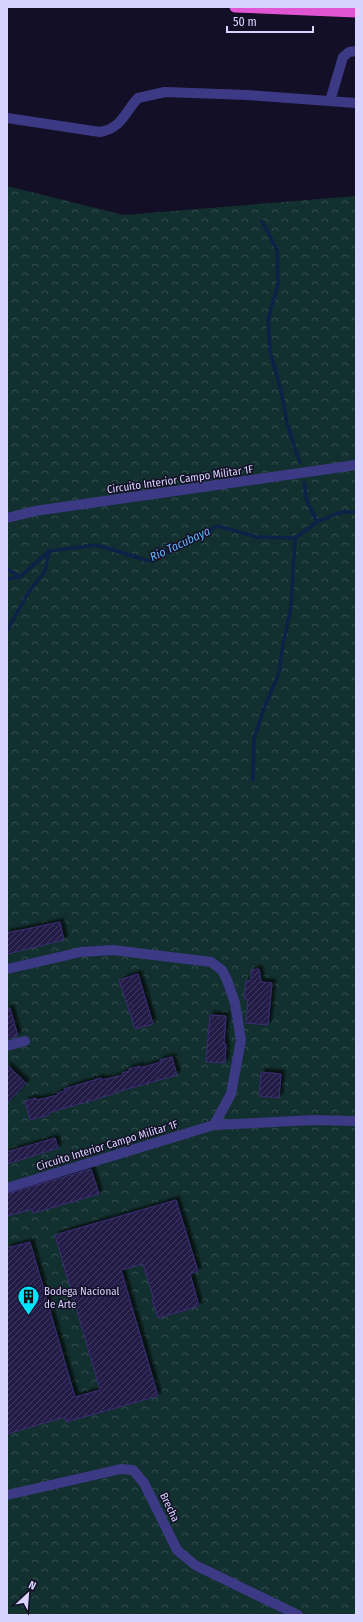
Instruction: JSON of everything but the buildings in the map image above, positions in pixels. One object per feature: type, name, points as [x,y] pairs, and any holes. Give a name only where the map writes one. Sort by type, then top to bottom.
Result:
[{"type":"highway","points":[[235,7],[356,12]]},
{"type":"street","points":[[330,101],[343,57],[349,52],[356,51]]},
{"type":"street","points":[[7,118],[100,132],[110,130],[118,124],[138,98],[165,92],[356,103]]},
{"type":"street","name":"Circuito Interior Campo Militar 1F","points":[[7,518],[35,512],[356,465]]},
{"type":"street","points":[[7,969],[81,952],[113,950],[212,962],[222,970],[235,1003],[241,1040],[231,1094],[214,1125]]},
{"type":"street","points":[[7,1046],[25,1042]]},
{"type":"street","name":"Circuito Interior Campo Militar 1F","points":[[7,1188],[214,1125],[314,1120],[356,1121]]},
{"type":"street","name":"Brecha","points":[[7,1496],[121,1469],[133,1470],[144,1483],[178,1550],[195,1565],[298,1615]]},
{"type":"green space","points":[[7,186],[124,215],[356,196],[356,1615],[7,1615]]},
{"type":"waterway","points":[[262,221],[277,250],[278,284],[268,320],[270,352],[281,390],[287,423],[300,463]]},
{"type":"waterway","points":[[304,483],[307,501],[317,522]]},
{"type":"waterway","name":"Río Tacubaya","points":[[7,579],[20,577],[49,551],[97,545],[149,561],[218,526],[257,537],[295,538],[317,522],[341,512],[356,512]]},
{"type":"waterway","points":[[253,780],[254,739],[263,711],[279,673],[283,644],[291,607],[295,538]]},
{"type":"waterway","points":[[7,631],[28,593],[45,571],[49,552]]},
{"type":"waterway","points":[[7,569],[20,577]]},
{"type":"place","name":"Bodega Nacional de Arte","points":[[29,1316]]}]
